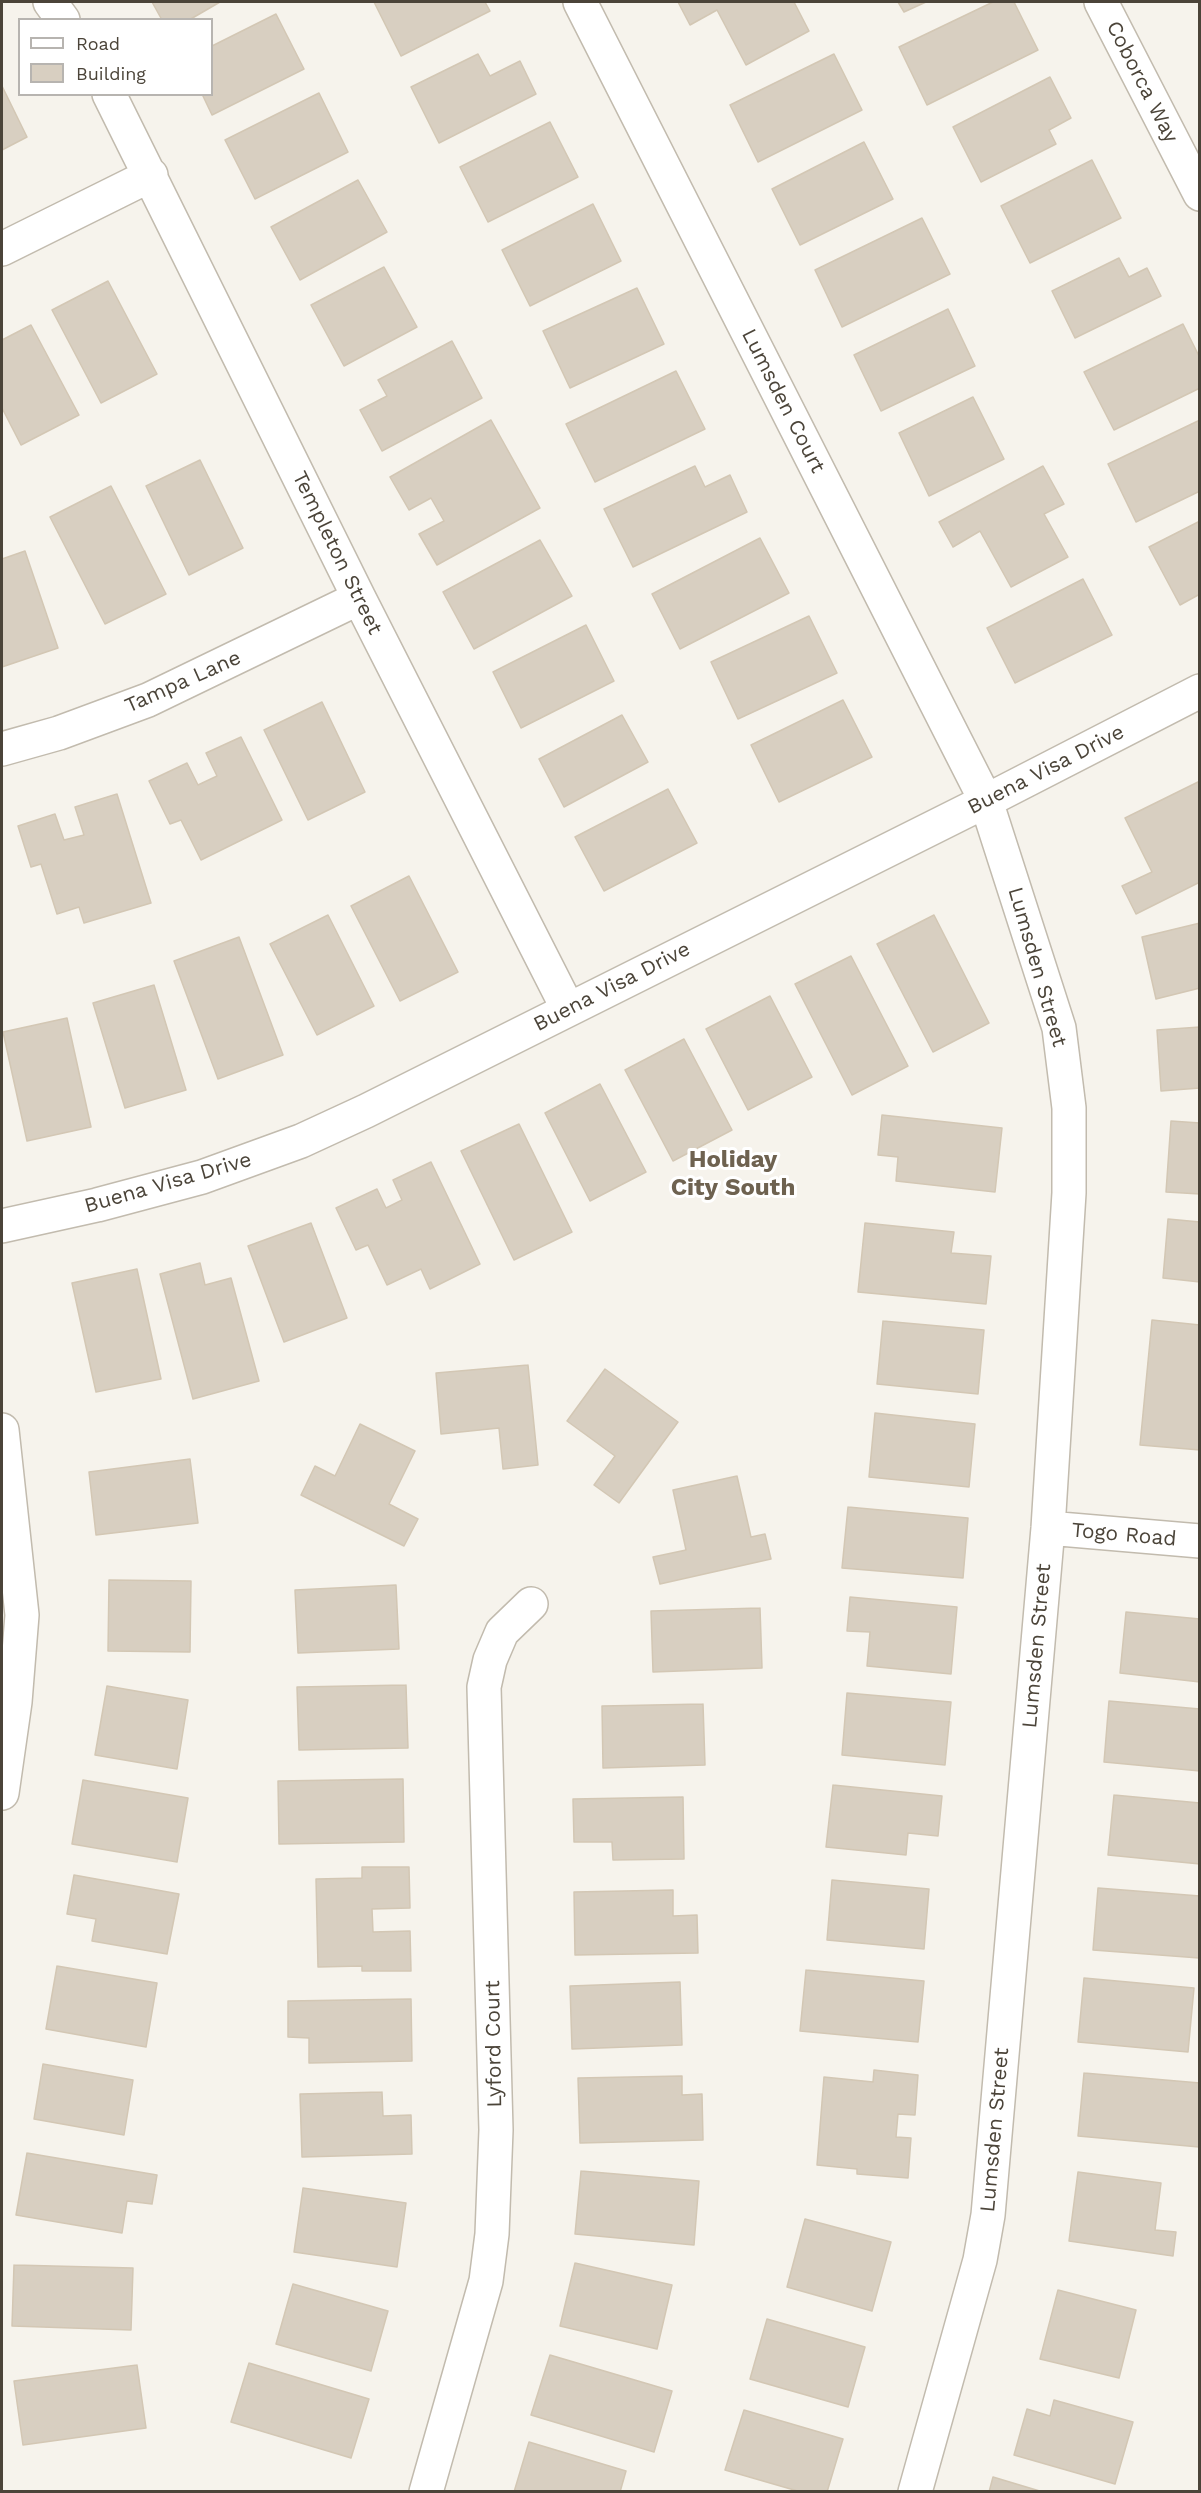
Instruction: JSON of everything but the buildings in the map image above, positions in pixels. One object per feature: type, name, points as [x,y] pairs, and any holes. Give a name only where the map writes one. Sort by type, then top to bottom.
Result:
[{"type":"street","points":[[50,2],[62,18]]},
{"type":"street","name":"Lumsden Court","points":[[580,2],[986,801]]},
{"type":"street","name":"Coborca Way","points":[[1101,2],[1200,194]]},
{"type":"street","name":"Templeton Street","points":[[110,96],[359,598],[568,1009]]},
{"type":"street","points":[[2,249],[150,175]]},
{"type":"street","name":"Tampa Lane","points":[[2,749],[59,733],[148,700],[359,598]]},
{"type":"street","name":"Buena Visa Drive","points":[[2,1226],[202,1177],[301,1141],[377,1106],[986,801],[1200,691]]},
{"type":"street","name":"Lumsden Street","points":[[915,2492],[977,2271],[988,2215],[1048,1528],[1069,1193],[1070,1108],[1059,1028],[986,801]]},
{"type":"street","points":[[2,1430],[22,1615],[15,1702],[2,1793]]},
{"type":"street","name":"Togo Road","points":[[1048,1528],[1200,1541]]},
{"type":"street","name":"Lyford Court","points":[[426,2492],[486,2281],[492,2234],[496,2130],[484,1687],[490,1660],[502,1632],[531,1604]]},
{"type":"district","name":"Holiday City South","points":[[733,1174]]}]
